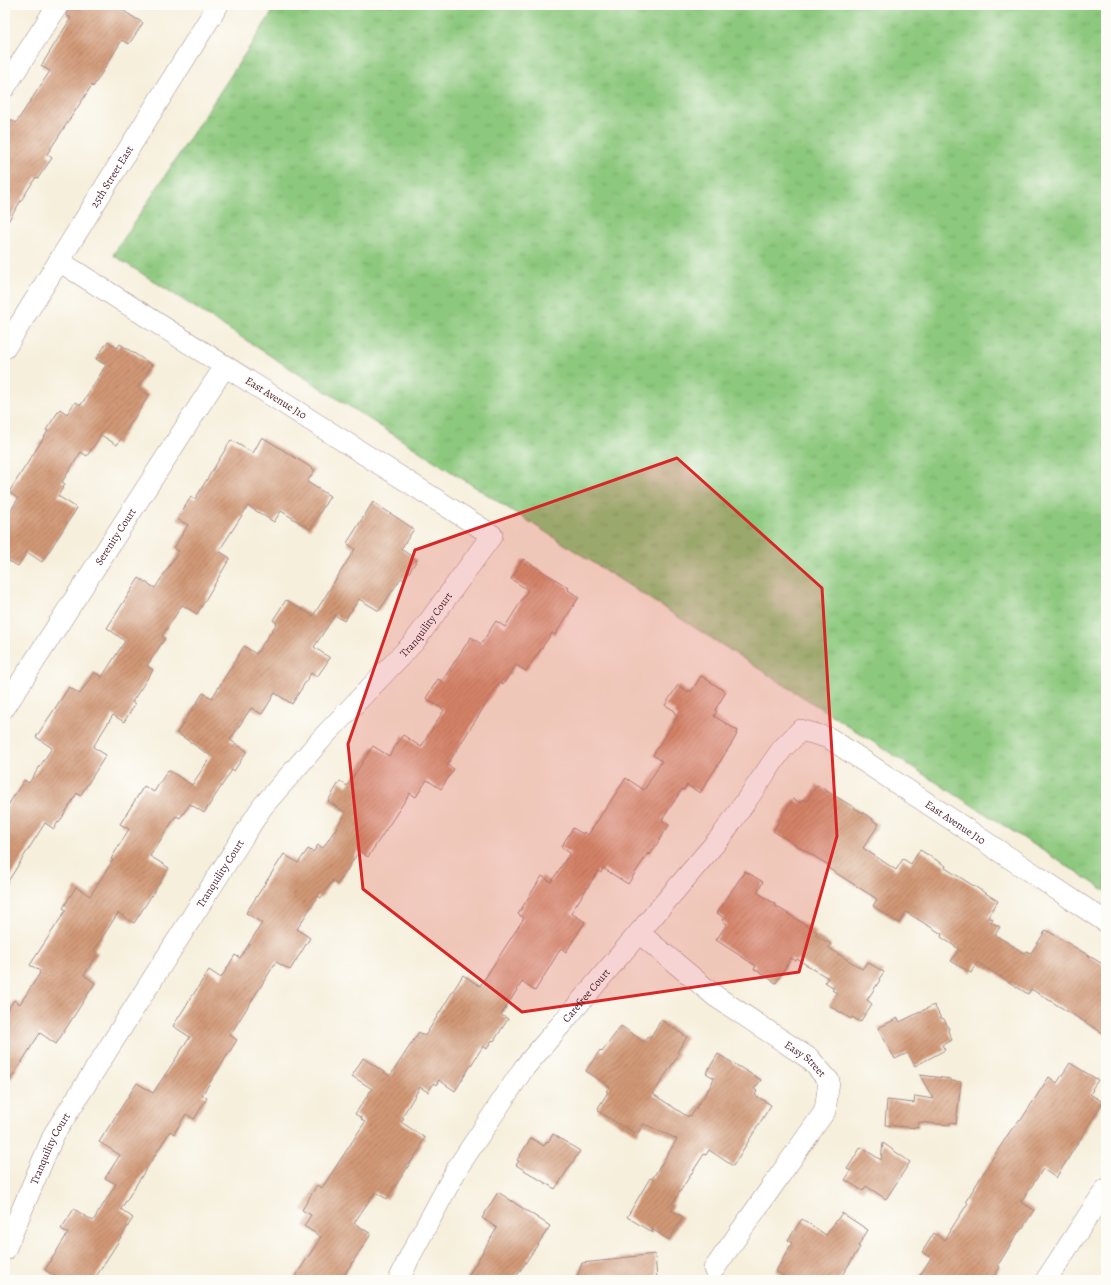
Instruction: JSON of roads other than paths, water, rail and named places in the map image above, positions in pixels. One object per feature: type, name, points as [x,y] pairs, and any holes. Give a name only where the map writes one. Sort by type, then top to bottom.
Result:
[{"type":"street","points":[[5,87],[58,5]]},
{"type":"street","name":"25th Street East","points":[[5,348],[218,5]]},
{"type":"street","name":"East Avenue J10","points":[[59,261],[492,535]]},
{"type":"street","name":"Serenity Court","points":[[5,708],[225,366]]},
{"type":"street","name":"Tranquility Court","points":[[8,1238],[54,1134],[262,807],[325,735],[414,642],[492,535]]},
{"type":"street","name":"East Avenue J10","points":[[802,730],[830,738],[1106,922]]},
{"type":"street","name":"Carefree Court","points":[[399,1280],[410,1256],[458,1167],[524,1068],[723,834],[782,749],[802,730]]},
{"type":"street","name":"Easy Street","points":[[639,933],[715,996],[810,1059],[829,1081],[825,1111],[714,1269]]},
{"type":"street","points":[[1046,1280],[1106,1189]]}]
